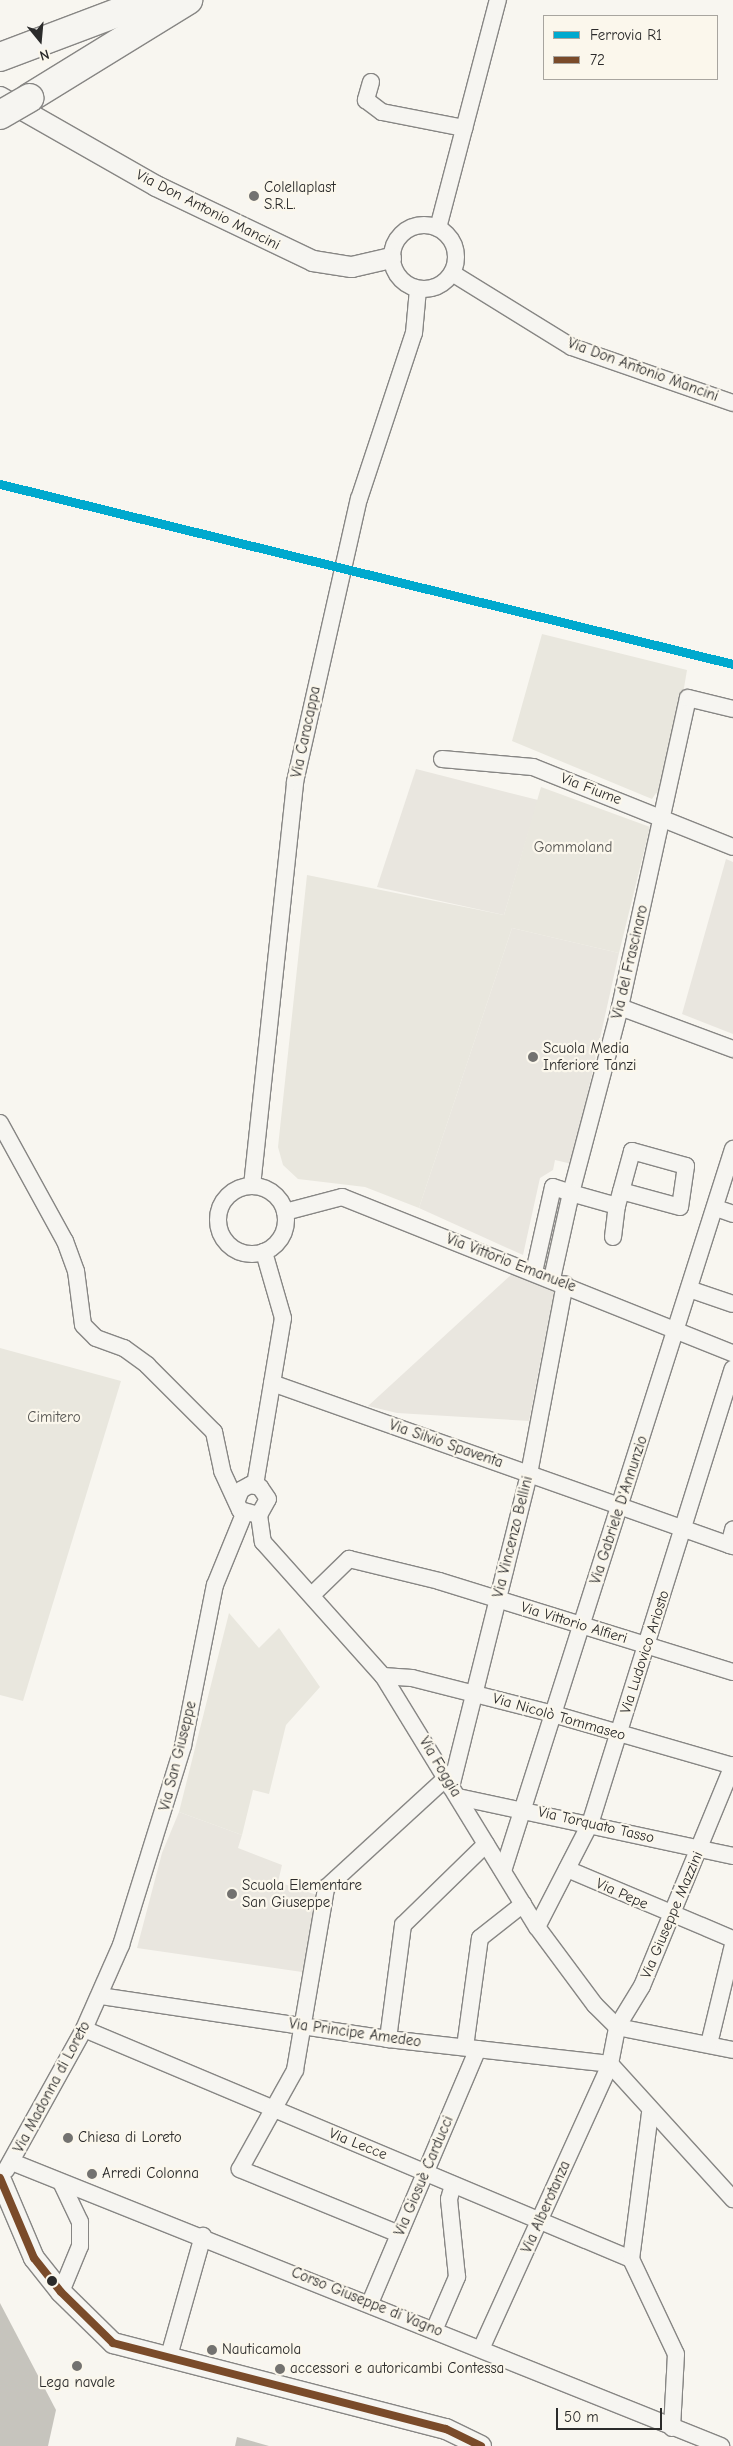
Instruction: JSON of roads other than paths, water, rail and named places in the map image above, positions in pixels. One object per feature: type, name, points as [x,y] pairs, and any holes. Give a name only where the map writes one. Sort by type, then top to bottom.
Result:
[{"type":"highway","points":[[0,39],[106,0]]},
{"type":"highway","points":[[0,57],[151,0]]},
{"type":"highway","points":[[0,116],[32,106],[188,0]]},
{"type":"street","points":[[438,228],[498,0]]},
{"type":"street","points":[[371,82],[366,100],[382,112],[464,128]]},
{"type":"street","name":"Via Don Antonio Mancini","points":[[0,97],[32,106],[164,190],[313,261],[352,267],[392,258]]},
{"type":"street","points":[[438,228],[454,247],[452,273],[438,287],[418,289],[399,278],[392,258],[393,247],[406,230],[438,228]]},
{"type":"street","name":"Via Don Antonio Mancini","points":[[452,273],[572,347],[733,403]]},
{"type":"street","name":"Via Caracappa","points":[[252,1186],[295,782],[359,499],[414,333],[418,289]]},
{"type":"street","name":"Via del Frascinaro","points":[[558,1282],[571,1193],[620,1007],[688,698],[733,709]]},
{"type":"street","name":"Via Fiume","points":[[442,759],[532,767],[733,847]]},
{"type":"street","points":[[620,1007],[733,1049]]},
{"type":"street","points":[[0,1123],[65,1241],[76,1271],[83,1325],[96,1338],[124,1348],[147,1364],[208,1426],[247,1509]]},
{"type":"street","name":"Via Gabriele D'Annunzio","points":[[503,1871],[583,1626],[674,1328],[716,1208],[733,1149]]},
{"type":"street","points":[[252,1186],[273,1193],[285,1212],[282,1236],[264,1252],[236,1249],[219,1226],[219,1214],[230,1194],[252,1186]]},
{"type":"street","points":[[534,1272],[553,1187],[571,1193],[619,1198],[612,1237]]},
{"type":"street","name":"Via Vittorio Emanuele","points":[[285,1212],[342,1197],[733,1353]]},
{"type":"street","points":[[716,1208],[733,1214]]},
{"type":"street","points":[[255,1485],[283,1318],[264,1252]]},
{"type":"street","name":"Via Vincenzo Bellini","points":[[452,1788],[529,1474],[558,1282]]},
{"type":"street","points":[[689,1289],[733,1304]]},
{"type":"street","name":"Via Ludovico Ariosto","points":[[537,1927],[590,1824],[646,1646],[686,1530],[733,1369]]},
{"type":"street","name":"Via Silvio Spaventa","points":[[272,1383],[686,1530],[732,1540]]},
{"type":"street","name":"Via San Giuseppe","points":[[101,1996],[167,1802],[215,1585],[247,1509],[245,1487],[255,1485],[268,1499],[247,1509]]},
{"type":"street","name":"Via Foggia","points":[[247,1509],[263,1542],[383,1676],[537,1927],[595,2004],[618,2027]]},
{"type":"street","name":"Via Vittorio Alfieri","points":[[312,1595],[348,1559],[498,1600],[733,1672]]},
{"type":"street","name":"Via Nicolò Tommaseo","points":[[383,1676],[412,1678],[474,1693],[733,1766]]},
{"type":"street","name":"Via Giuseppe Mazzini","points":[[610,2064],[618,2027],[642,1986],[733,1766]]},
{"type":"street","points":[[399,2234],[240,2169],[295,2070],[326,1888],[452,1788]]},
{"type":"street","name":"Via Torquato Tasso","points":[[452,1788],[523,1808],[733,1856]]},
{"type":"street","points":[[388,2039],[404,1925],[486,1844]]},
{"type":"street","name":"Via Pepe","points":[[567,1869],[670,1915],[733,1939]]},
{"type":"street","name":"Via Giosuè Carducci","points":[[370,2303],[425,2172],[471,2048],[480,1938],[523,1904]]},
{"type":"street","points":[[709,2044],[733,1945]]},
{"type":"street","name":"Via Principe Amedeo","points":[[101,1996],[388,2039],[610,2064]]},
{"type":"street","name":"Via Madonna di Loreto","points":[[4,2172],[101,1996]]},
{"type":"street","points":[[618,2027],[733,2050]]},
{"type":"street","name":"Via Lecce","points":[[84,2029],[425,2172],[539,2222],[631,2259]]},
{"type":"street","points":[[610,2064],[650,2113],[695,2153],[733,2199]]},
{"type":"street","name":"Via Alberotanza","points":[[482,2349],[610,2064]]},
{"type":"street","points":[[650,2113],[631,2259],[676,2354],[672,2428]]},
{"type":"street","points":[[4,2172],[34,2258],[61,2292],[113,2343],[170,2356],[446,2429],[481,2446]]},
{"type":"street","name":"Corso Giuseppe di Vagno","points":[[4,2172],[62,2182],[435,2328],[672,2428],[721,2446]]},
{"type":"street","points":[[61,2292],[80,2246],[80,2222],[62,2182]]},
{"type":"street","points":[[435,2328],[457,2277],[449,2199],[453,2185]]},
{"type":"street","points":[[170,2356],[203,2236]]},
{"type":"rail line","name":"R1","points":[[0,484],[733,664]]},
{"type":"place","name":"Colellaplast S.R.L.","points":[[254,196]]},
{"type":"place","name":"Scuola Media Inferiore Tanzi","points":[[533,1057]]},
{"type":"place","name":"Scuola Elementare San Giuseppe","points":[[232,1894]]},
{"type":"place","name":"Chiesa di Loreto","points":[[68,2138]]},
{"type":"place","name":"Arredi Colonna","points":[[92,2174]]},
{"type":"place","name":"Nauticamola","points":[[212,2350]]},
{"type":"place","name":"Lega navale","points":[[77,2366]]},
{"type":"place","name":"accessori e autoricambi Contessa","points":[[280,2369]]},
{"type":"park label","name":"Gommoland","points":[[573,848]]},
{"type":"park label","name":"Cimitero","points":[[54,1418]]}]
